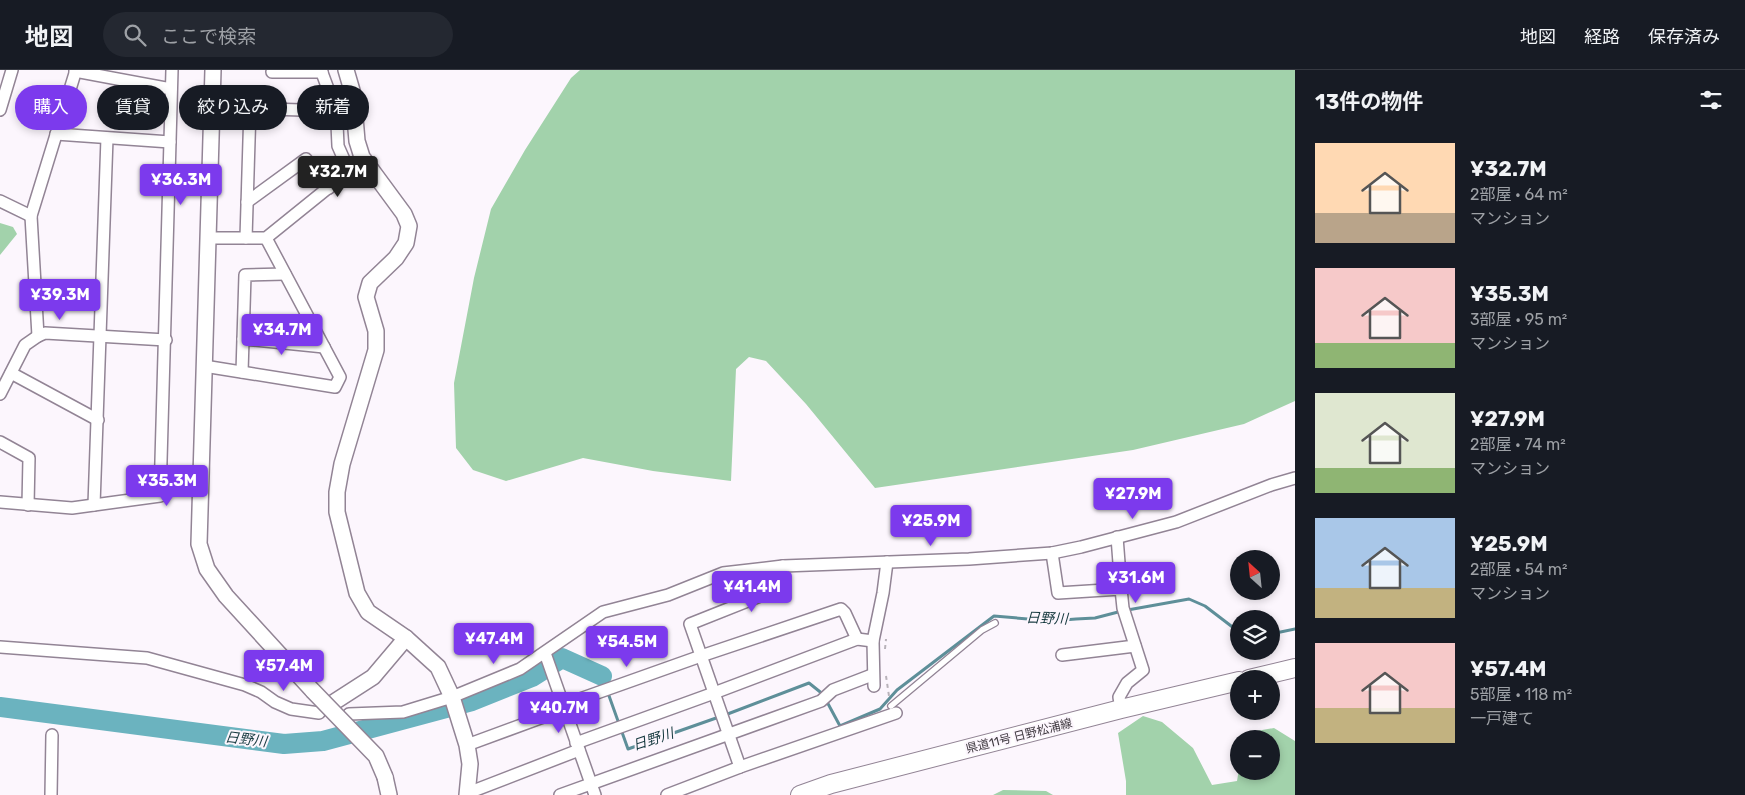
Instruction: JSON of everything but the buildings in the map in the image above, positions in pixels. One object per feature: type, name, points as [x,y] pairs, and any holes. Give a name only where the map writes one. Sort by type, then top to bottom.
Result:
[{"type":"main road","points":[[1280,672],[1295,668]]},
{"type":"main road","name":"県道11号 日野松浦線","points":[[800,795],[831,784],[1121,709],[1230,683]]},
{"type":"street","points":[[0,110],[12,70]]},
{"type":"street","points":[[0,502],[72,508],[160,496],[166,340],[172,70]]},
{"type":"street","points":[[213,85],[214,70]]},
{"type":"street","points":[[346,70],[353,94],[357,141],[362,157],[404,214],[409,226],[406,243],[396,258],[370,283],[366,297],[376,332],[376,350],[342,464],[337,492],[337,512],[357,593],[368,612],[406,638],[438,667],[452,696],[467,745],[473,793],[578,746],[857,639],[872,641]]},
{"type":"street","points":[[38,336],[31,216],[75,71],[171,89]]},
{"type":"street","points":[[278,71],[322,71],[326,85]]},
{"type":"street","points":[[211,130],[200,544],[207,569],[226,596],[313,691],[324,710],[376,756],[385,777],[388,795]]},
{"type":"street","points":[[246,238],[249,130]]},
{"type":"street","points":[[208,238],[266,238],[350,171],[338,146],[337,130]]},
{"type":"street","points":[[56,134],[170,142]]},
{"type":"street","points":[[94,505],[107,138]]},
{"type":"street","points":[[247,202],[306,159],[329,188]]},
{"type":"street","points":[[0,201],[31,216]]},
{"type":"street","points":[[204,366],[335,387],[340,377],[266,238]]},
{"type":"street","points":[[242,372],[245,275],[285,274]]},
{"type":"street","points":[[0,394],[25,345],[38,336],[46,334],[166,340]]},
{"type":"street","points":[[243,339],[324,347]]},
{"type":"street","points":[[11,373],[98,420]]},
{"type":"street","points":[[0,442],[29,458],[28,505]]},
{"type":"street","points":[[349,714],[402,712],[452,696],[520,669],[604,612],[668,595],[723,573],[783,566],[1052,554],[1176,522],[1271,485],[1295,478]]},
{"type":"street","points":[[1117,537],[1123,608],[1143,670],[1127,683],[1119,697],[1121,709]]},
{"type":"street","points":[[1052,554],[1058,593],[1121,590]]},
{"type":"street","points":[[560,795],[821,701],[833,690],[873,681],[872,641],[883,594],[887,562]]},
{"type":"street","points":[[740,767],[690,624],[778,589],[783,566]]},
{"type":"street","points":[[467,745],[700,656],[841,609],[845,613],[857,639]]},
{"type":"street","points":[[0,647],[147,658],[245,684],[291,709],[324,710],[373,677],[406,638]]},
{"type":"street","points":[[1062,655],[1135,646]]},
{"type":"street","points":[[545,653],[595,795]]},
{"type":"street","points":[[667,795],[893,710]]},
{"type":"street","points":[[51,795],[52,735]]},
{"type":"lane","points":[[893,710],[982,630],[995,623]]},
{"type":"path","points":[[886,634],[886,652]]},
{"type":"path","points":[[885,669],[893,710]]},
{"type":"green space","points":[[580,70],[1295,70],[1295,401],[1244,424],[1133,450],[875,488],[806,404],[766,361],[749,357],[736,369],[731,481],[653,471],[583,458],[506,481],[473,470],[456,448],[454,383],[474,278],[491,209],[525,150],[571,78]]},
{"type":"green space","points":[[0,223],[13,227],[17,234],[0,255]]},
{"type":"green space","points":[[1143,716],[1162,722],[1193,748],[1212,785],[1237,780],[1280,780],[1280,732],[1295,741],[1295,795],[1126,795],[1126,781],[1118,733]]},
{"type":"green space","points":[[1003,790],[1046,791],[1053,795],[993,795]]},
{"type":"waterway","name":"日野川","points":[[826,700],[840,726],[880,709],[897,690],[994,616],[1051,621],[1095,618],[1122,611],[1189,599],[1205,606],[1230,625]]},
{"type":"waterway","name":"日野川","points":[[1280,632],[1295,629]]},
{"type":"waterway","name":"日野川","points":[[0,707],[284,744],[323,741],[472,701],[532,677],[562,658],[602,676]]},
{"type":"waterway","name":"日野川","points":[[602,676],[606,687]]},
{"type":"waterway","name":"日野川","points":[[725,715],[809,683],[824,695]]},
{"type":"waterway","name":"日野川","points":[[608,693],[628,749],[719,717]]}]
